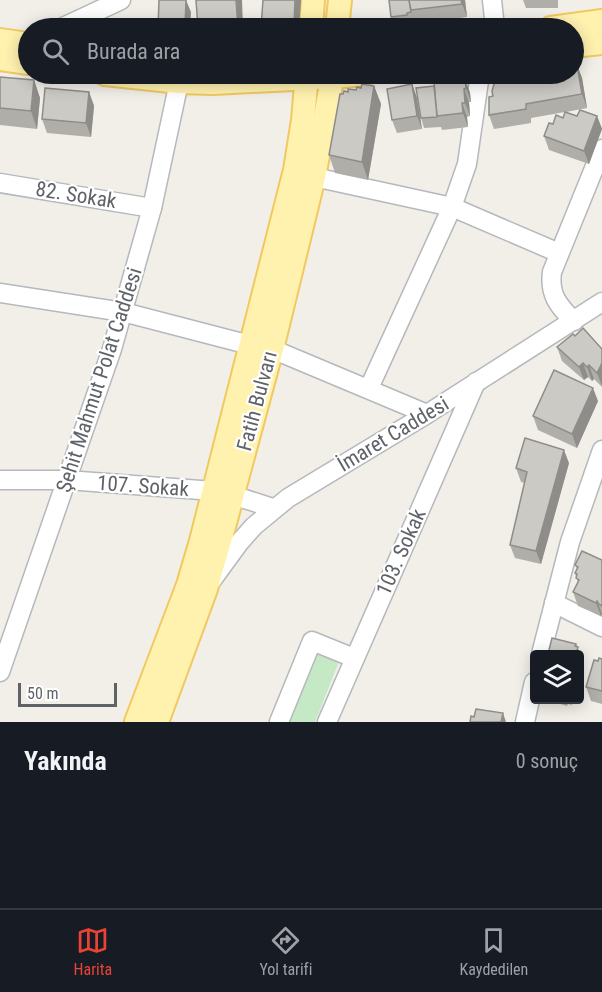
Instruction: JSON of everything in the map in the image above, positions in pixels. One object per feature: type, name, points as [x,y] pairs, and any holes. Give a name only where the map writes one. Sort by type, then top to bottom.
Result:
[{"type":"main road","points":[[312,18],[313,0]]},
{"type":"main road","points":[[338,18],[340,0]]},
{"type":"main road","points":[[584,23],[602,21]]},
{"type":"main road","points":[[0,40],[18,43]]},
{"type":"main road","points":[[584,45],[602,43]]},
{"type":"main road","points":[[0,59],[18,62]]},
{"type":"main road","name":"Fatih Bulvarı","points":[[261,347],[295,170],[306,84]]},
{"type":"main road","name":"Fatih Bulvarı","points":[[157,722],[206,589],[223,493],[261,347],[314,177],[331,84]]},
{"type":"main road","name":"Fatih Bulvarı","points":[[136,722],[223,493]]},
{"type":"street","points":[[82,18],[121,0]]},
{"type":"street","points":[[492,0],[494,18]]},
{"type":"street","name":"Şehit Mahmut Polat Caddesi","points":[[0,672],[112,349],[152,208],[178,84]]},
{"type":"street","points":[[369,388],[452,207],[467,164],[479,84]]},
{"type":"street","points":[[574,321],[563,311],[555,298],[550,285],[552,272],[602,149]]},
{"type":"street","points":[[314,177],[452,207],[559,254]]},
{"type":"street","name":"82. Sokak","points":[[0,183],[152,208]]},
{"type":"street","points":[[0,293],[123,312],[261,347],[369,388],[427,414]]},
{"type":"street","name":"İmaret Caddesi","points":[[206,589],[239,543],[273,508],[427,414],[602,302]]},
{"type":"street","name":"103. Sokak","points":[[327,722],[476,382]]},
{"type":"street","points":[[542,650],[570,542],[602,450]]},
{"type":"street","name":"107. Sokak","points":[[0,480],[67,480],[223,493],[273,508]]},
{"type":"street","points":[[554,603],[602,627]]},
{"type":"street","points":[[279,722],[312,641],[354,658]]},
{"type":"street","points":[[525,722],[530,700]]},
{"type":"green space","points":[[315,650],[340,659],[315,722],[286,722]]},
{"type":"building","points":[[159,0],[186,0],[185,18],[158,18]]},
{"type":"building","points":[[196,0],[236,0],[237,18],[197,18]]},
{"type":"building","points":[[263,0],[295,0],[294,18],[262,18]]},
{"type":"building","points":[[389,0],[409,0],[411,12],[407,15],[391,17]]},
{"type":"building","points":[[409,0],[461,0],[462,4],[411,10]]},
{"type":"building","points":[[0,77],[18,79],[18,84],[34,84],[31,111],[0,108]]},
{"type":"building","points":[[362,84],[374,86],[362,162],[329,155],[340,94],[344,91],[348,92],[348,89],[361,88]]},
{"type":"building","points":[[412,84],[417,116],[392,120],[387,89]]},
{"type":"building","points":[[434,84],[466,84],[465,103],[462,103],[463,113],[437,116]]},
{"type":"building","points":[[494,84],[580,84],[582,94],[526,104],[526,109],[489,115],[489,97],[493,96]]},
{"type":"building","points":[[434,86],[437,117],[421,118],[416,88]]},
{"type":"building","points":[[45,88],[89,92],[86,123],[42,119]]},
{"type":"building","points":[[580,110],[597,116],[584,151],[544,136],[549,123],[553,124],[556,115],[563,118],[565,112],[577,116]]},
{"type":"building","points":[[583,328],[602,349],[602,363],[597,373],[589,365],[587,367],[583,363],[579,367],[557,347]]},
{"type":"building","points":[[554,370],[593,388],[572,434],[533,416]]},
{"type":"building","points":[[525,438],[564,450],[536,551],[510,545],[527,472],[516,468]]},
{"type":"building","points":[[582,551],[602,560],[602,606],[597,601],[596,603],[573,592],[579,580],[575,573],[578,567],[575,565]]},
{"type":"building","points":[[552,638],[576,644],[575,646],[578,647],[577,650],[549,650]]},
{"type":"building","points":[[599,658],[602,659],[602,691],[586,687],[594,660],[598,661]]},
{"type":"building","points":[[476,709],[503,713],[501,722],[470,722]]}]
